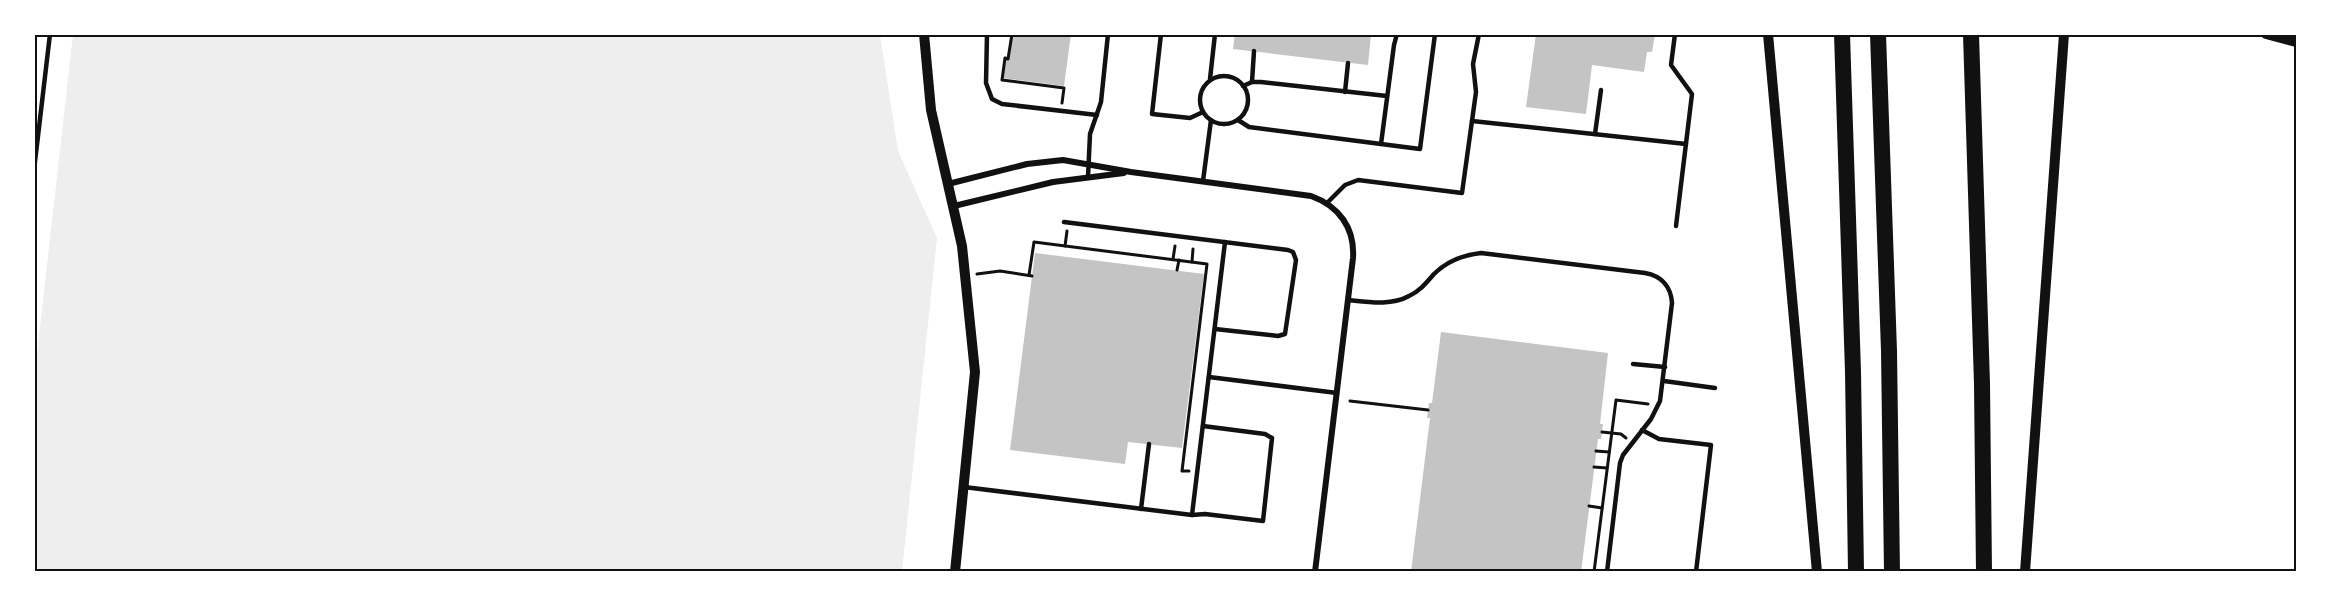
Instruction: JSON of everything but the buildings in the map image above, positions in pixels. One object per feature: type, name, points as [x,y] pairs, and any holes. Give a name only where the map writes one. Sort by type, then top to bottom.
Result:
[{"type":"highway","points":[[1842,34],[1853,372],[1856,572]]},
{"type":"highway","points":[[1878,34],[1889,351],[1892,572]]},
{"type":"highway","points":[[1971,34],[1982,384],[1984,572]]},
{"type":"street","points":[[924,34],[931,110],[954,206],[964,262],[975,372],[955,572]]},
{"type":"street","points":[[1768,34],[1817,572]]},
{"type":"street","points":[[2025,572],[2064,34]]},
{"type":"street","points":[[2265,34],[2296,42]]},
{"type":"street","points":[[948,184],[1038,162],[1063,160],[1131,172],[1303,195],[1327,203],[1341,216],[1352,236],[1354,251],[1315,572]]},
{"type":"street","points":[[954,206],[1053,182],[1131,172]]},
{"type":"lane","points":[[34,170],[50,34]]},
{"type":"lane","points":[[987,34],[986,82],[992,99],[1002,104],[1096,115]]},
{"type":"lane","points":[[1088,177],[1090,134],[1101,102],[1108,34]]},
{"type":"lane","points":[[1161,34],[1152,114],[1190,118],[1203,111]]},
{"type":"lane","points":[[1210,80],[1215,34]]},
{"type":"lane","points":[[1381,144],[1397,34]]},
{"type":"lane","points":[[1238,120],[1249,127],[1420,149],[1435,34]]},
{"type":"lane","points":[[1327,203],[1346,185],[1358,180],[1462,192],[1476,92],[1473,64],[1479,34]]},
{"type":"lane","points":[[1675,34],[1671,65],[1692,94],[1676,226]]},
{"type":"lane","points":[[1252,82],[1254,51]]},
{"type":"lane","points":[[1345,92],[1348,63]]},
{"type":"lane","points":[[1226,76],[1238,80],[1243,86],[1248,102],[1246,110],[1238,120],[1226,124],[1211,120],[1203,111],[1200,96],[1204,85],[1210,80],[1226,76]]},
{"type":"lane","points":[[1243,86],[1252,82],[1387,96]]},
{"type":"lane","points":[[1595,134],[1601,90]]},
{"type":"lane","points":[[1203,181],[1211,120]]},
{"type":"lane","points":[[1472,121],[1686,144]]},
{"type":"lane","points":[[1064,222],[1288,250],[1295,254],[1286,334],[1278,336],[1215,329]]},
{"type":"lane","points":[[1192,515],[1225,242]]},
{"type":"lane","points":[[1348,300],[1378,302],[1403,299],[1416,292],[1448,263],[1464,256],[1481,253],[1651,274],[1659,277],[1672,298],[1664,381],[1659,405],[1623,455],[1620,463],[1606,572]]},
{"type":"lane","points":[[1633,364],[1665,367]]},
{"type":"lane","points":[[1209,377],[1337,393]]},
{"type":"lane","points":[[1664,381],[1716,388]]},
{"type":"lane","points":[[964,488],[1192,515],[1204,514],[1263,521],[1272,438],[1264,434],[1203,426]]},
{"type":"lane","points":[[1642,430],[1659,439],[1711,446],[1696,572]]},
{"type":"lane","points":[[1141,509],[1149,444]]},
{"type":"path","points":[[1001,88],[1005,58],[1008,58],[1012,34]]},
{"type":"path","points":[[995,80],[1064,88],[1062,103]]},
{"type":"path","points":[[976,274],[1000,272],[1030,275],[1034,242],[1207,264],[1182,471]]},
{"type":"path","points":[[1177,270],[1179,260]]},
{"type":"path","points":[[1594,572],[1616,400],[1659,405]]},
{"type":"path","points":[[1350,401],[1428,410]]},
{"type":"path","points":[[1602,432],[1621,434]]},
{"type":"path","points":[[1596,451],[1609,452]]},
{"type":"path","points":[[1594,467],[1607,468]]},
{"type":"path","points":[[1589,506],[1602,508]]},
{"type":"shaded area","points":[[73,35],[880,35],[898,151],[937,238],[902,571],[35,571],[35,371]]}]
